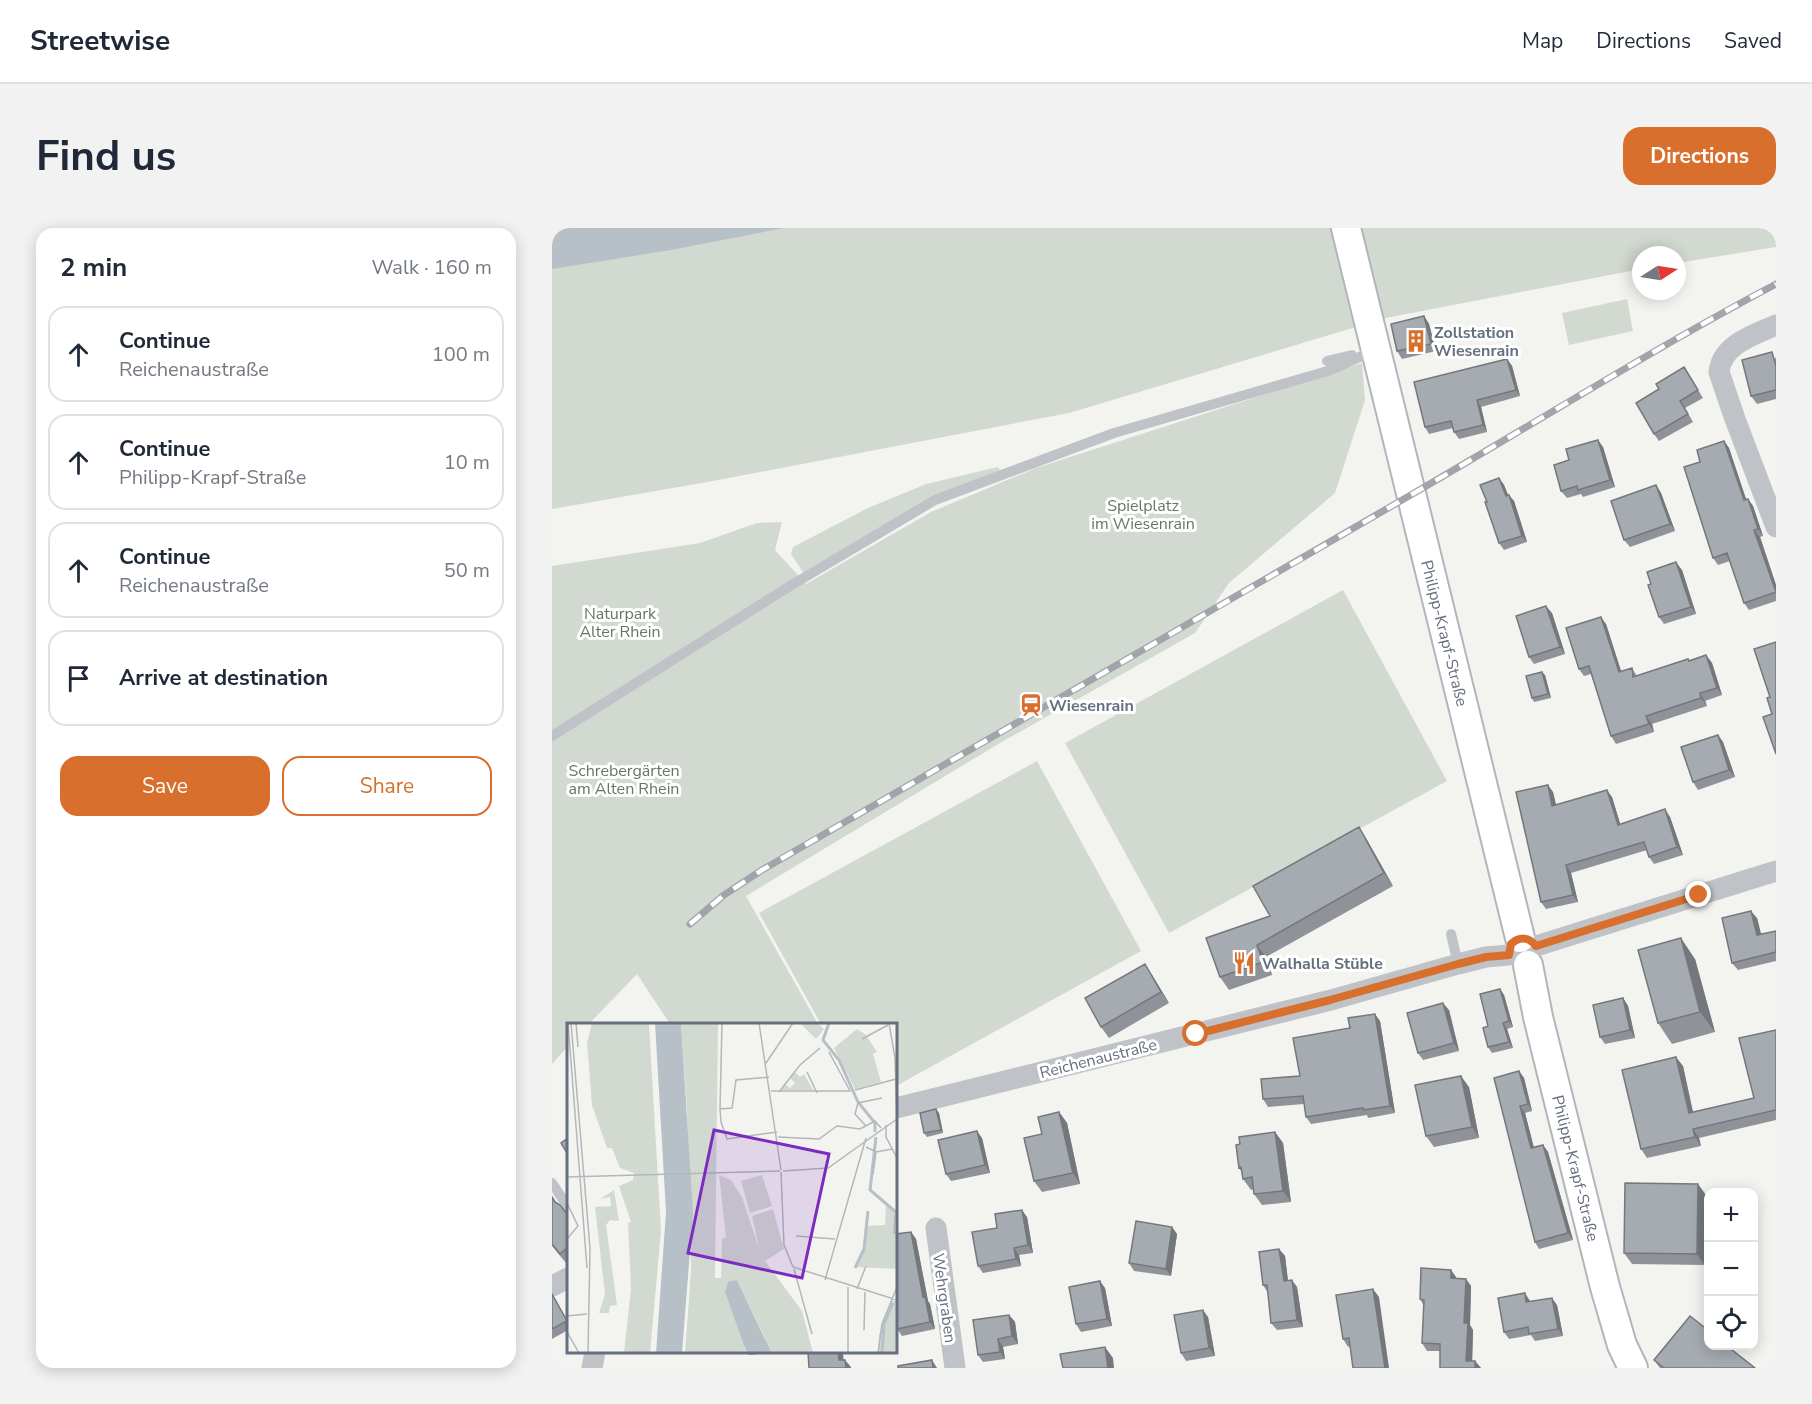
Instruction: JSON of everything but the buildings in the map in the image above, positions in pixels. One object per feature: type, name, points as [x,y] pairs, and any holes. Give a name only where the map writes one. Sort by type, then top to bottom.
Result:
[{"type":"street","name":"Philipp-Krapf-Straße","points":[[1346,228],[1605,1287],[1622,1345],[1633,1368]]},
{"type":"street","points":[[1776,325],[1730,348],[1720,365],[1719,372],[1776,527]]},
{"type":"street","name":"Reichenaustraße","points":[[897,1108],[1330,1000],[1458,964],[1523,951],[1776,871]]},
{"type":"street","name":"Wehrgraben","points":[[936,1228],[955,1368]]},
{"type":"street","points":[[552,1286],[567,1278]]},
{"type":"street","points":[[592,1368],[595,1353]]},
{"type":"lane","points":[[1327,361],[1373,339]]},
{"type":"lane","points":[[552,736],[790,586],[935,500],[1114,434],[1331,370],[1373,339]]},
{"type":"lane","points":[[1451,934],[1458,964]]},
{"type":"lane","points":[[552,1183],[567,1206]]},
{"type":"green space","points":[[780,228],[1776,228],[1776,247],[1686,262],[1686,246],[1632,246],[1632,271],[1386,318],[1069,413],[713,481],[552,509],[552,268]]},
{"type":"green space","points":[[1627,299],[1633,331],[1569,345],[1562,313]]},
{"type":"green space","points":[[1362,363],[1365,400],[1335,493],[1229,583],[1195,633],[1000,743],[746,896],[817,1023],[669,1023],[637,974],[590,1023],[567,1023],[567,1047],[552,1064],[552,566],[700,543],[757,523],[782,522],[775,550],[806,584],[931,512],[1036,468]]},
{"type":"green space","points":[[998,467],[1002,474],[935,500],[806,577],[791,554],[793,547],[868,508],[926,484]]},
{"type":"green space","points":[[1343,590],[1447,781],[1169,933],[1065,743]]},
{"type":"green space","points":[[1037,761],[1141,951],[897,1085],[897,1023],[820,1023],[759,913]]},
{"type":"shaded area","points":[[552,228],[784,228],[671,250],[552,269]]},
{"type":"railway","points":[[690,924],[724,895],[762,870],[1409,496],[1637,361],[1776,284]]},
{"type":"place","name":"Zollstation Wiesenrain","points":[[1416,341]]},
{"type":"place","name":"Wiesenrain","points":[[1031,705]]},
{"type":"place","name":"Walhalla Stüble","points":[[1244,963]]},
{"type":"route","points":[[1196,1034],[1458,964],[1486,957],[1509,955],[1511,944],[1520,938],[1527,938],[1536,946],[1699,895]]},
{"type":"park label","name":"Spielplatz im Wiesenrain","points":[[1143,514]]},
{"type":"park label","name":"Naturpark Alter Rhein","points":[[620,622]]},
{"type":"park label","name":"Schrebergärten am Alten Rhein","points":[[624,779]]}]
